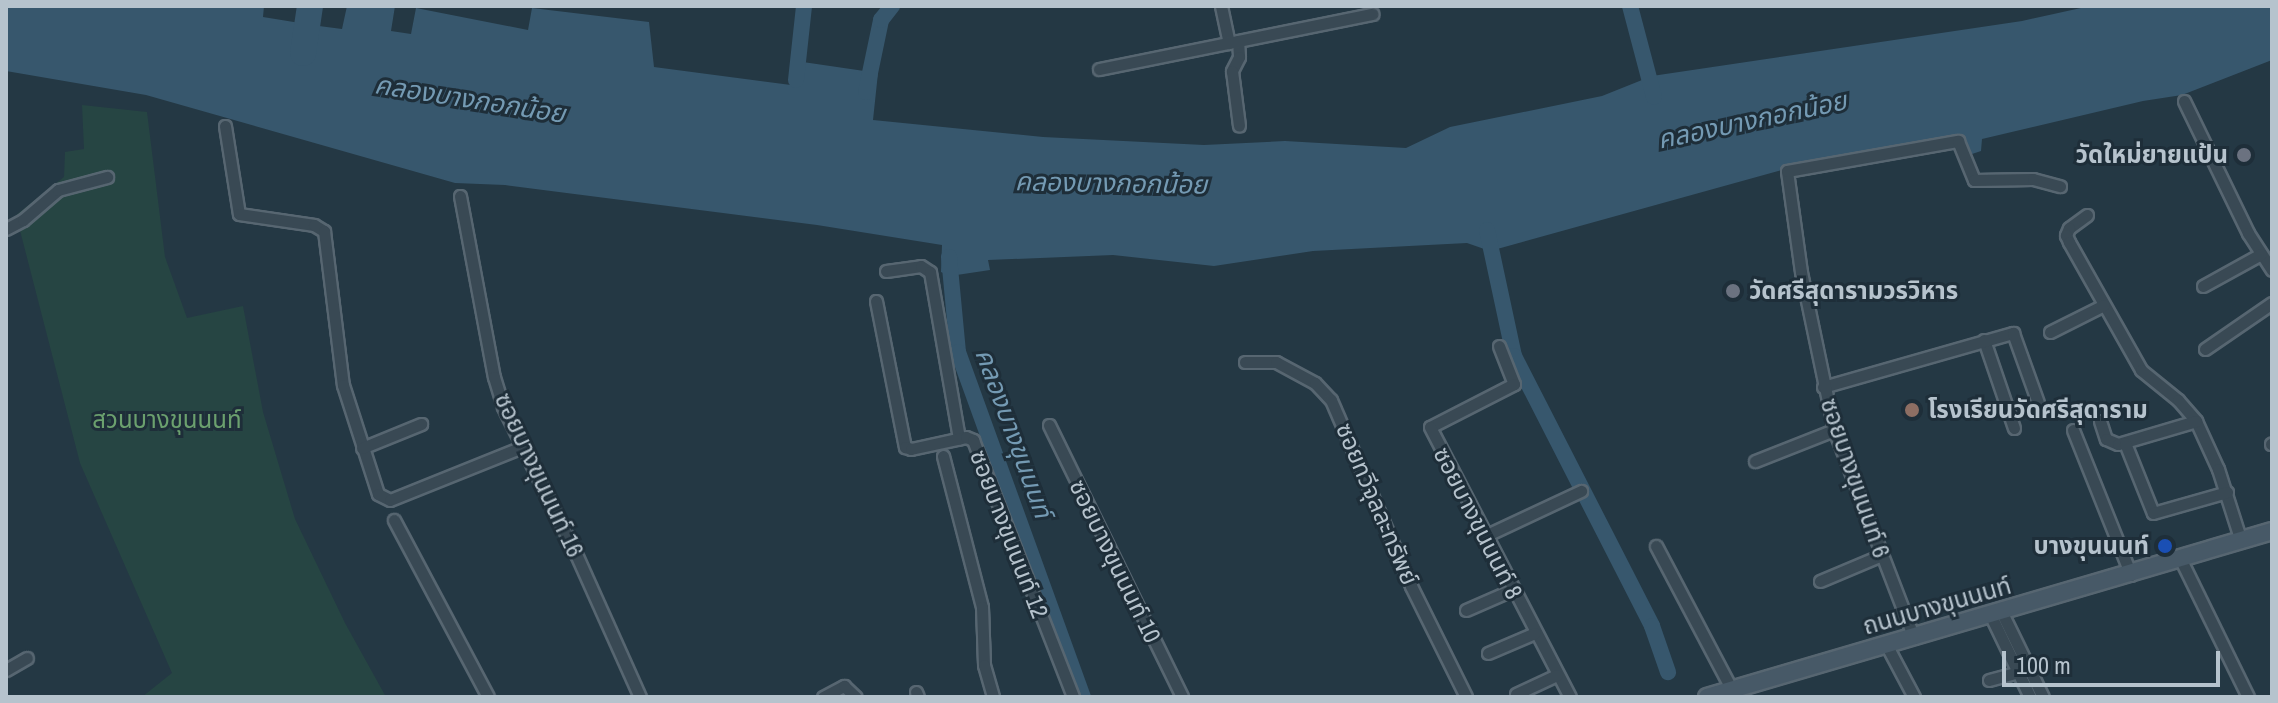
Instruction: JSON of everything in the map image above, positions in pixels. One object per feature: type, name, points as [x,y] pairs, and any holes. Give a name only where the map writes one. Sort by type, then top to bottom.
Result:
[{"type":"street","points":[[1221,6],[1233,42],[1240,51],[1232,71],[1239,126]]},
{"type":"street","points":[[1099,69],[1373,14]]},
{"type":"street","points":[[2184,101],[2272,270]]},
{"type":"street","points":[[225,126],[239,214],[314,225],[324,231],[343,385],[375,489],[382,498],[390,500],[522,447]]},
{"type":"street","name":"ซอยบางขุนนนท์ 6","points":[[1914,638],[1834,430],[1823,387],[1787,171],[1958,141],[1974,180],[2033,179],[2060,186]]},
{"type":"street","points":[[6,229],[23,220],[58,190],[107,177]]},
{"type":"street","name":"ซอยบางขุนนนท์ 16","points":[[460,196],[494,377],[503,407],[640,697]]},
{"type":"street","points":[[2087,215],[2069,228],[2066,235],[2141,370],[2178,400],[2196,421],[2227,492],[2241,541]]},
{"type":"street","points":[[2203,286],[2261,254]]},
{"type":"street","points":[[886,271],[921,266],[930,272],[959,439]]},
{"type":"street","name":"ซอยบางขุนนนท์ 12","points":[[876,301],[905,447],[911,449],[959,439],[973,440],[1073,697]]},
{"type":"street","points":[[2205,349],[2272,303]]},
{"type":"street","points":[[2050,332],[2104,305]]},
{"type":"street","points":[[1823,387],[2013,333],[2038,403]]},
{"type":"street","points":[[1984,340],[2014,428]]},
{"type":"street","name":"ซอยบางขุนนนท์ 8","points":[[1499,346],[1514,384],[1430,427],[1570,697]]},
{"type":"street","name":"ซอยทวีจุลละทรัพย์","points":[[1245,362],[1276,362],[1315,383],[1331,400],[1411,586],[1466,697]]},
{"type":"street","points":[[2100,421],[2110,443],[2125,443],[2196,421]]},
{"type":"street","points":[[362,448],[421,424]]},
{"type":"street","name":"ซอยบางขุนนนท์ 10","points":[[1049,425],[1182,697]]},
{"type":"street","points":[[1755,461],[1834,430]]},
{"type":"street","points":[[2073,430],[2131,575]]},
{"type":"street","points":[[2125,443],[2153,513],[2227,492]]},
{"type":"street","points":[[943,456],[982,607],[984,665],[993,697]]},
{"type":"street","points":[[1487,535],[1581,491]]},
{"type":"street","points":[[394,520],[488,697]]},
{"type":"street","name":"ถนนบางขุนนนท์","points":[[1707,697],[1743,691],[2271,533]]},
{"type":"street","points":[[1656,546],[1743,691]]},
{"type":"street","points":[[1820,581],[1882,555]]},
{"type":"street","points":[[2181,560],[2248,697]]},
{"type":"street","points":[[1466,610],[1512,590]]},
{"type":"street","points":[[1996,614],[2030,697]]},
{"type":"street","points":[[1996,614],[2043,697]]},
{"type":"street","points":[[1488,653],[1535,633]]},
{"type":"street","points":[[1887,646],[1914,697]]},
{"type":"street","points":[[6,670],[27,658]]},
{"type":"street","points":[[1989,680],[2018,672]]},
{"type":"street","points":[[1516,694],[1557,675]]},
{"type":"street","points":[[823,697],[844,686],[856,697]]},
{"type":"green space","name":"สวนบางขุนนนท์","points":[[82,105],[147,112],[165,257],[187,318],[243,306],[263,412],[295,519],[345,623],[386,697],[142,697],[172,673],[80,463],[16,215],[64,177],[65,152],[84,149]]},
{"type":"water","name":"คลองบางกอกน้อย","points":[[6,6],[264,6],[263,17],[306,24],[307,18],[321,19],[319,26],[342,29],[347,6],[395,6],[391,31],[411,34],[416,8],[528,30],[532,8],[649,22],[654,67],[791,85],[796,61],[878,73],[873,120],[1043,137],[1204,145],[1285,141],[1406,148],[1450,127],[1602,96],[1652,76],[2022,21],[2090,6],[2272,6],[2272,60],[2182,95],[2143,101],[1982,139],[1981,151],[1969,155],[1962,137],[1782,170],[1490,251],[1467,243],[1313,251],[1214,266],[1113,255],[988,260],[990,270],[950,276],[941,272],[942,245],[817,225],[505,185],[455,183],[146,95],[6,71]]},
{"type":"waterway","points":[[303,53],[310,6]]},
{"type":"waterway","points":[[796,80],[804,6]]},
{"type":"waterway","points":[[866,92],[881,20],[892,6]]},
{"type":"waterway","points":[[1630,6],[1654,97]]},
{"type":"waterway","points":[[1487,230],[1514,356],[1652,626],[1668,672]]},
{"type":"waterway","name":"คลองบางขุนนนท์","points":[[949,257],[958,352],[1083,697]]},
{"type":"place","name":"วัดใหม่ยายแป้น","points":[[2244,155]]},
{"type":"place","name":"วัดศรีสุดารามวรวิหาร","points":[[1733,291]]},
{"type":"place","name":"โรงเรียนวัดศรีสุดาราม","points":[[1912,410]]},
{"type":"place","name":"บางขุนนนท์","points":[[2165,546]]}]
